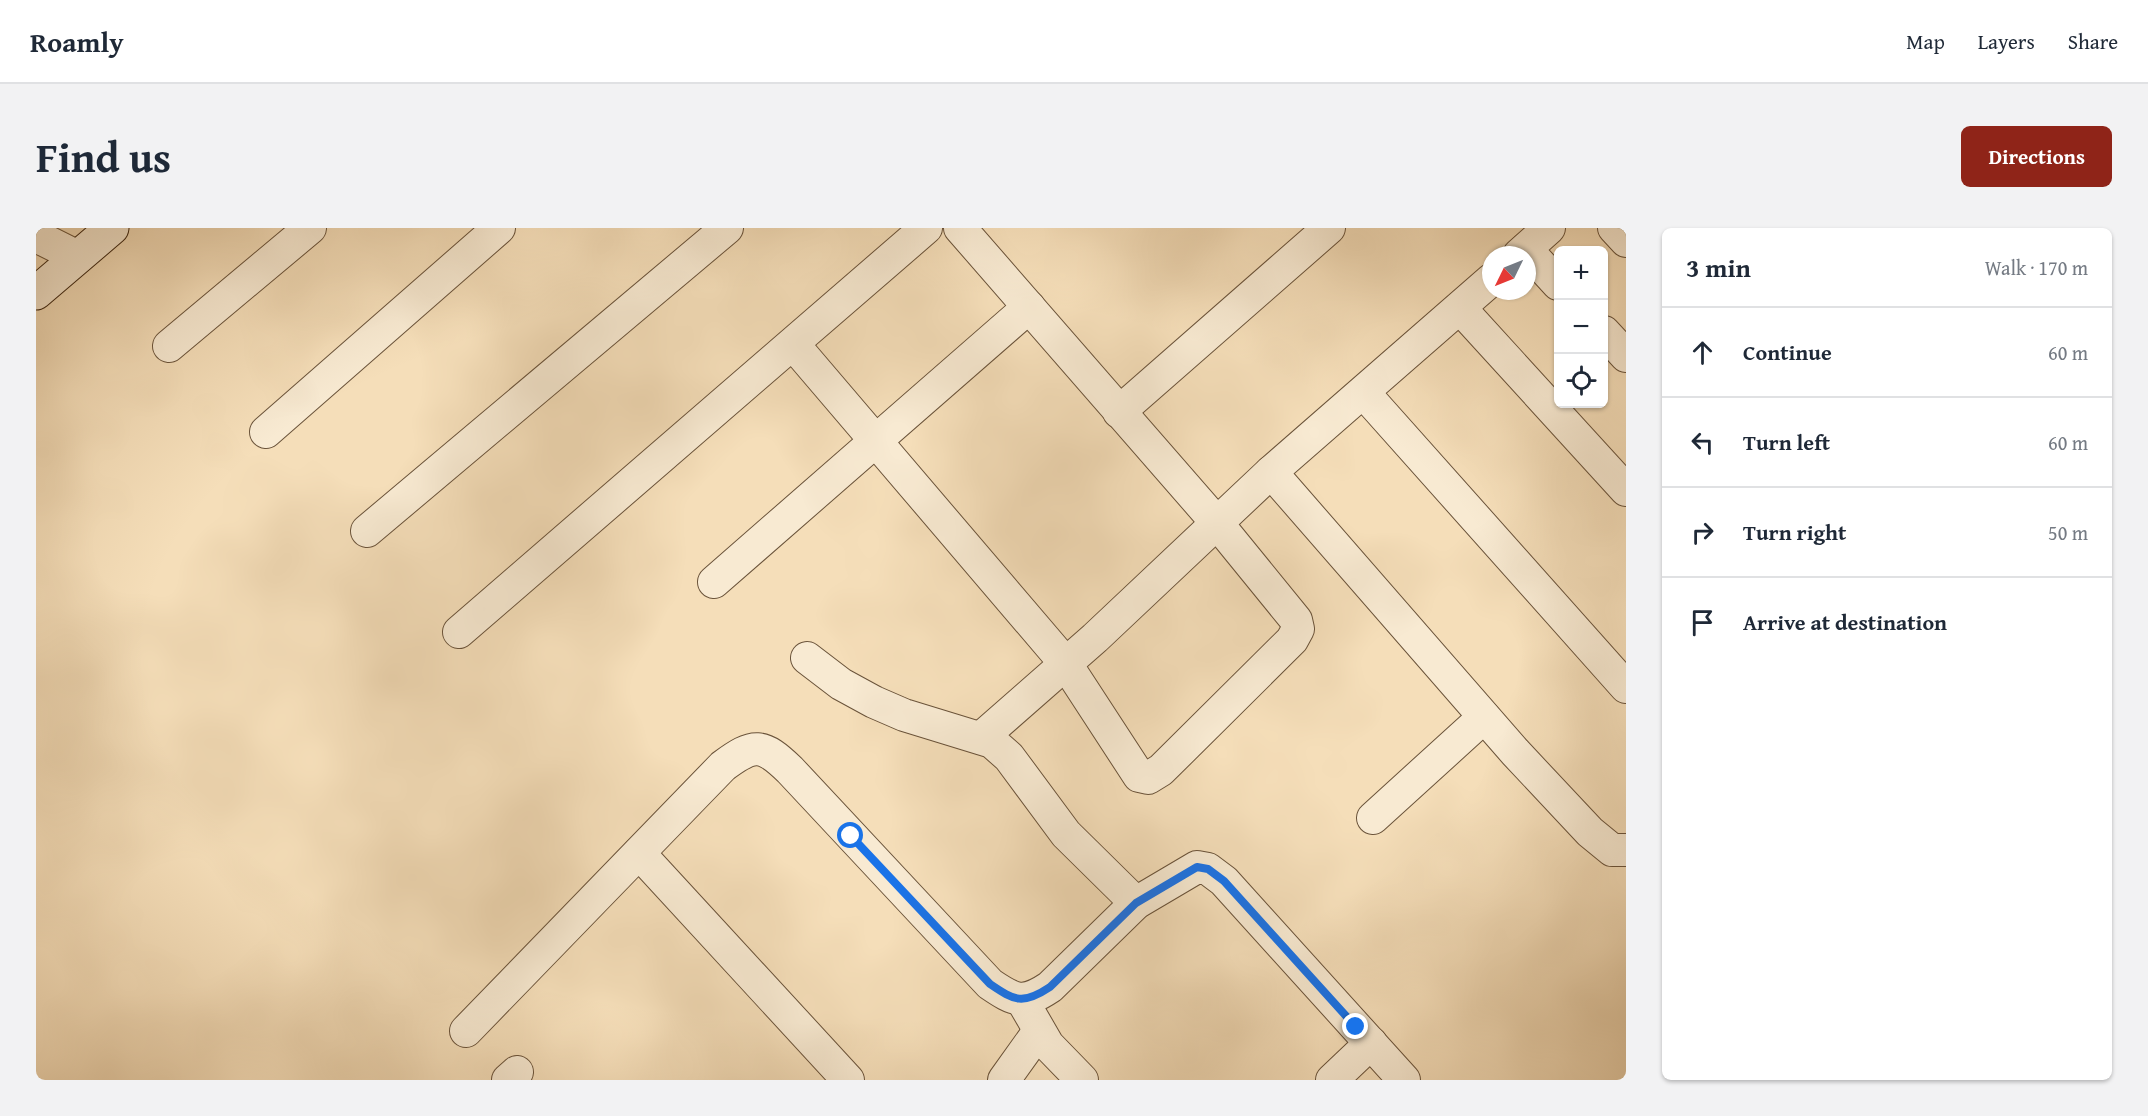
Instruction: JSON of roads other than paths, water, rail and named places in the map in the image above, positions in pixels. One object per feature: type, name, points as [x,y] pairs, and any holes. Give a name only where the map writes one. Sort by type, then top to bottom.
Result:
[{"type":"street","points":[[36,293],[112,228]]},
{"type":"street","points":[[169,346],[310,228]]},
{"type":"street","points":[[266,432],[499,228]]},
{"type":"street","points":[[367,531],[727,228]]},
{"type":"street","points":[[459,632],[926,228]]},
{"type":"street","points":[[793,344],[1066,664],[1139,776],[1148,778],[1161,770],[1278,655],[1298,629],[1289,608],[960,228]]},
{"type":"street","points":[[1119,412],[1329,228]]},
{"type":"street","points":[[1614,228],[1626,241]]},
{"type":"street","points":[[36,236],[78,257]]},
{"type":"street","points":[[1534,239],[1554,276]]},
{"type":"street","points":[[981,738],[1066,664],[1271,472],[1482,288]]},
{"type":"street","points":[[714,582],[1029,307]]},
{"type":"street","points":[[1460,308],[1626,490]]},
{"type":"street","points":[[1608,336],[1626,356]]},
{"type":"street","points":[[1364,393],[1626,687]]},
{"type":"street","points":[[1271,472],[1484,717],[1590,832],[1612,850],[1626,850]]},
{"type":"street","points":[[807,658],[841,684],[904,716],[993,742],[1009,757],[1066,834],[1136,903]]},
{"type":"street","points":[[1373,818],[1484,717]]},
{"type":"street","points":[[466,1031],[732,759],[741,753],[758,748],[771,752],[990,984],[1007,996],[1022,1000],[1034,999],[1050,987],[1136,903],[1197,867],[1208,869],[1224,881],[1404,1080]]},
{"type":"street","points":[[639,853],[848,1080]]},
{"type":"street","points":[[1022,1000],[1039,1031],[1082,1080]]},
{"type":"street","points":[[1004,1080],[1039,1031]]},
{"type":"street","points":[[1332,1080],[1371,1043]]}]
